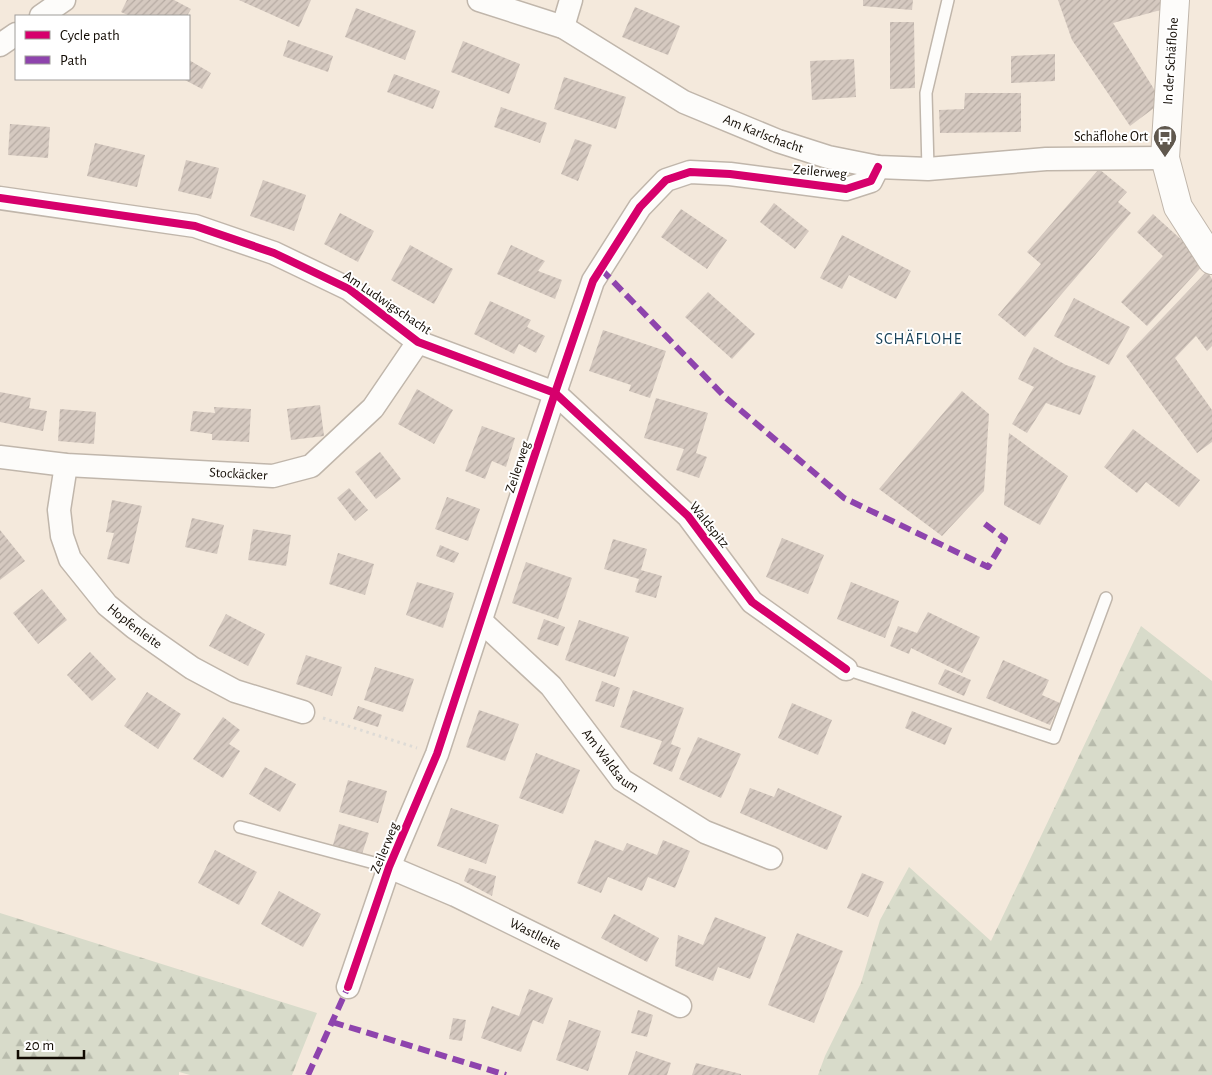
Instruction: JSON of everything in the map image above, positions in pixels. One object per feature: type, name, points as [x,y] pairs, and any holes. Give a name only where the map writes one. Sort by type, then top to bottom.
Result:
[{"type":"street","points":[[42,15],[64,0]]},
{"type":"street","name":"Am Karlschacht","points":[[479,0],[563,27],[684,102],[778,141],[828,156],[878,167],[928,169],[1046,159],[1165,158]]},
{"type":"street","points":[[563,27],[571,0]]},
{"type":"street","name":"In der Schäflohe","points":[[1175,0],[1165,158],[1178,207],[1212,260]]},
{"type":"street","points":[[0,45],[15,35]]},
{"type":"street","name":"Zeilerweg","points":[[348,988],[389,867],[437,754],[593,281],[640,207],[666,180],[690,172],[730,174],[846,189],[871,181],[878,167]]},
{"type":"street","name":"Am Ludwigschacht","points":[[0,198],[195,226],[274,253],[349,289],[418,342],[555,393]]},
{"type":"street","name":"Stockäcker","points":[[0,457],[66,465],[273,476],[312,466],[373,408],[418,342]]},
{"type":"street","name":"Waldspitz","points":[[555,393],[688,516],[752,602],[846,669]]},
{"type":"street","name":"Hopfenleite","points":[[66,465],[60,510],[62,536],[70,559],[107,605],[135,628],[192,668],[234,691],[303,712]]},
{"type":"street","name":"Am Waldsaum","points":[[482,622],[550,686],[622,780],[705,832],[771,858]]},
{"type":"street","name":"Wastlleite","points":[[389,867],[455,895],[680,1006]]},
{"type":"lane","points":[[928,169],[926,93],[948,0]]},
{"type":"lane","points":[[846,669],[1054,738],[1106,598]]},
{"type":"lane","points":[[240,827],[389,867]]},
{"type":"path","points":[[303,712],[437,754]]},
{"type":"green space","points":[[1141,626],[1212,681],[1212,1075],[818,1075],[825,1056],[861,983],[880,920],[909,867],[991,941]]},
{"type":"green space","points":[[0,913],[317,1013],[292,1075],[190,1075],[179,1072],[179,1075],[0,1075]]},
{"type":"building","points":[[127,0],[174,0],[191,9],[188,15],[128,15],[121,12]]},
{"type":"building","points":[[239,0],[311,0],[299,27]]},
{"type":"building","points":[[863,0],[913,0],[912,10],[863,6]]},
{"type":"building","points":[[1058,0],[1166,0],[1168,8],[1113,23],[1162,102],[1130,126],[1072,40]]},
{"type":"building","points":[[635,7],[680,26],[668,55],[622,37]]},
{"type":"building","points":[[356,8],[416,31],[405,60],[345,37]]},
{"type":"building","points":[[890,22],[914,22],[915,88],[890,89]]},
{"type":"building","points":[[288,40],[333,56],[328,72],[283,56]]},
{"type":"building","points":[[463,41],[520,64],[509,94],[451,72]]},
{"type":"building","points":[[1055,54],[1055,81],[1011,83],[1011,56]]},
{"type":"building","points":[[854,59],[856,97],[812,100],[810,61]]},
{"type":"building","points":[[190,61],[211,73],[202,89],[185,80],[190,80]]},
{"type":"building","points":[[394,74],[440,91],[433,109],[387,92]]},
{"type":"building","points":[[564,77],[626,97],[616,129],[554,109]]},
{"type":"building","points":[[965,93],[1021,93],[1021,132],[940,133],[939,110],[964,109]]},
{"type":"building","points":[[501,107],[547,123],[540,143],[494,127]]},
{"type":"building","points":[[10,124],[50,127],[48,158],[8,155]]},
{"type":"building","points":[[575,139],[592,145],[578,181],[561,174]]},
{"type":"building","points":[[95,143],[145,155],[137,187],[87,176]]},
{"type":"building","points":[[186,160],[219,168],[211,199],[178,191]]},
{"type":"building","points":[[1099,169],[1127,192],[1118,202],[1131,213],[1025,337],[998,315],[1041,264],[1027,252]]},
{"type":"building","points":[[263,180],[306,195],[294,231],[250,216]]},
{"type":"building","points":[[774,203],[809,231],[795,249],[760,222]]},
{"type":"building","points":[[681,209],[727,240],[707,269],[661,237]]},
{"type":"building","points":[[340,213],[374,231],[358,262],[324,244]]},
{"type":"building","points":[[1153,214],[1206,262],[1147,326],[1121,302],[1163,256],[1137,232]]},
{"type":"building","points":[[842,235],[911,271],[896,299],[849,275],[842,289],[820,278]]},
{"type":"building","points":[[410,245],[453,269],[434,304],[391,280]]},
{"type":"building","points":[[511,245],[545,261],[538,271],[562,280],[555,299],[497,274]]},
{"type":"building","points":[[1207,271],[1212,279],[1212,346],[1207,351],[1196,336],[1175,358],[1212,410],[1212,442],[1197,453],[1126,356]]},
{"type":"building","points":[[708,292],[755,334],[732,359],[685,317]]},
{"type":"building","points":[[1074,298],[1130,327],[1109,365],[1054,336]]},
{"type":"building","points":[[490,301],[531,320],[527,327],[545,336],[536,353],[519,344],[514,354],[474,334]]},
{"type":"building","points":[[603,330],[666,351],[650,398],[629,391],[631,385],[589,371]]},
{"type":"building","points":[[1034,347],[1066,365],[1096,376],[1080,415],[1046,403],[1027,433],[1012,424],[1034,387],[1018,379]]},
{"type":"building","points":[[417,389],[453,410],[434,444],[398,424]]},
{"type":"building","points":[[962,391],[989,414],[984,491],[942,536],[879,489]]},
{"type":"building","points":[[0,392],[31,398],[29,408],[47,411],[43,431],[0,422]]},
{"type":"building","points":[[656,398],[708,413],[696,453],[707,457],[699,478],[676,470],[684,449],[644,438]]},
{"type":"building","points":[[320,405],[324,436],[291,440],[287,409]]},
{"type":"building","points":[[214,407],[251,409],[249,442],[212,440],[212,434],[190,431],[193,411],[215,413]]},
{"type":"building","points":[[60,409],[96,412],[94,444],[58,441]]},
{"type":"building","points":[[482,426],[515,438],[506,467],[492,461],[485,479],[465,471]]},
{"type":"building","points":[[1133,429],[1200,480],[1179,507],[1146,482],[1137,493],[1104,467]]},
{"type":"building","points":[[1009,433],[1068,476],[1040,525],[1004,505]]},
{"type":"building","points":[[380,452],[401,479],[376,499],[355,472]]},
{"type":"building","points":[[349,488],[368,510],[355,521],[337,498]]},
{"type":"building","points":[[447,497],[480,509],[468,541],[435,529]]},
{"type":"building","points":[[112,500],[142,506],[129,564],[107,559],[114,533],[106,532]]},
{"type":"building","points":[[192,518],[224,525],[217,554],[185,547]]},
{"type":"building","points":[[253,529],[291,535],[286,566],[248,560]]},
{"type":"building","points":[[0,530],[25,561],[0,580]]},
{"type":"building","points":[[782,538],[824,555],[808,594],[766,577]]},
{"type":"building","points":[[613,539],[647,549],[641,570],[662,576],[656,598],[635,592],[639,579],[604,569]]},
{"type":"building","points":[[440,545],[459,553],[454,563],[436,556]]},
{"type":"building","points":[[338,553],[374,564],[365,595],[329,584]]},
{"type":"building","points":[[526,562],[572,578],[558,619],[512,603]]},
{"type":"building","points":[[417,582],[454,593],[443,628],[406,615]]},
{"type":"building","points":[[851,582],[899,601],[885,638],[837,619]]},
{"type":"building","points":[[42,589],[67,620],[38,644],[13,613]]},
{"type":"building","points":[[928,612],[980,637],[962,673],[911,648],[909,654],[890,646],[898,626],[917,633]]},
{"type":"building","points":[[226,614],[265,634],[248,666],[209,646]]},
{"type":"building","points":[[544,619],[565,627],[558,646],[537,639]]},
{"type":"building","points":[[579,620],[629,637],[615,677],[565,660]]},
{"type":"building","points":[[90,652],[116,679],[92,701],[67,675]]},
{"type":"building","points":[[306,655],[342,667],[332,696],[296,684]]},
{"type":"building","points":[[1003,660],[1049,680],[1042,695],[1060,703],[1050,725],[986,698]]},
{"type":"building","points":[[375,667],[414,679],[403,712],[364,700]]},
{"type":"building","points":[[945,669],[971,680],[964,696],[938,684]]},
{"type":"building","points":[[602,681],[620,688],[614,707],[595,701]]},
{"type":"building","points":[[633,690],[684,708],[671,744],[681,748],[672,772],[653,764],[662,741],[620,727]]},
{"type":"building","points":[[147,692],[181,714],[158,749],[124,726]]},
{"type":"building","points":[[792,703],[832,720],[818,755],[778,738]]},
{"type":"building","points":[[358,706],[382,715],[378,727],[353,719]]},
{"type":"building","points":[[479,710],[519,724],[505,761],[466,747]]},
{"type":"building","points":[[912,711],[952,728],[945,745],[905,728]]},
{"type":"building","points":[[223,717],[240,730],[229,744],[240,751],[223,778],[193,759]]},
{"type":"building","points":[[698,737],[741,754],[721,798],[679,779]]},
{"type":"building","points":[[536,753],[580,770],[563,814],[519,798]]},
{"type":"building","points":[[265,767],[296,784],[280,812],[249,794]]},
{"type":"building","points":[[348,780],[387,791],[378,823],[339,812]]},
{"type":"building","points":[[750,788],[774,797],[778,788],[842,816],[827,850],[740,813]]},
{"type":"building","points":[[451,808],[499,825],[486,864],[437,846]]},
{"type":"building","points":[[339,824],[369,833],[362,854],[333,845]]},
{"type":"building","points":[[595,840],[623,851],[627,843],[657,855],[663,840],[690,851],[675,888],[648,877],[642,891],[608,877],[601,893],[577,883]]},
{"type":"building","points":[[215,850],[257,872],[239,905],[198,883]]},
{"type":"building","points":[[469,868],[496,876],[492,896],[464,881]]},
{"type":"building","points":[[862,873],[884,882],[868,917],[847,908]]},
{"type":"building","points":[[279,891],[321,914],[303,947],[261,924]]},
{"type":"building","points":[[614,914],[659,938],[647,962],[601,938]]},
{"type":"building","points":[[715,917],[766,937],[750,979],[718,967],[713,981],[675,966],[678,935],[703,945]]},
{"type":"building","points":[[797,933],[843,951],[814,1023],[768,1005]]},
{"type":"building","points":[[529,989],[553,998],[543,1024],[533,1020],[521,1052],[481,1038],[492,1006],[519,1016]]},
{"type":"building","points":[[638,1010],[653,1015],[647,1037],[631,1033]]},
{"type":"building","points":[[453,1018],[466,1020],[462,1041],[449,1039]]},
{"type":"building","points":[[569,1020],[601,1031],[588,1071],[556,1060]]},
{"type":"building","points":[[636,1051],[671,1063],[667,1075],[628,1075]]},
{"type":"building","points":[[696,1063],[741,1074],[741,1075],[692,1075]]},
{"type":"marked path","points":[[601,269],[725,397],[844,498],[988,567],[1005,539],[981,521]]},
{"type":"marked path","points":[[308,1075],[348,987]]},
{"type":"marked path","points":[[332,1022],[506,1075]]},
{"type":"cycle path","points":[[348,987],[389,867],[437,754],[593,281],[640,207],[666,180],[690,172],[730,174],[846,189],[871,181],[878,167]]},
{"type":"cycle path","points":[[0,198],[195,226],[274,253],[349,289],[418,342],[555,393],[688,516],[752,602],[846,669]]},
{"type":"place","name":"Schäflohe Ort","points":[[1165,158]]},
{"type":"district","name":"SCHÄFLOHE","points":[[919,339]]}]
